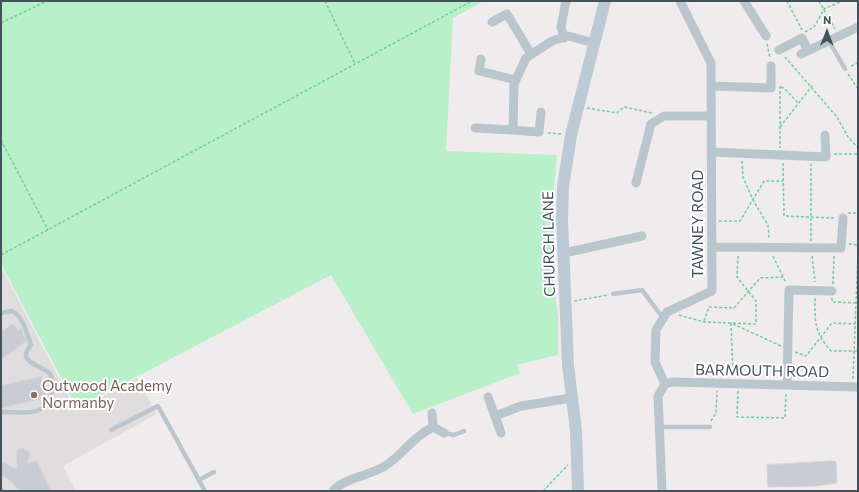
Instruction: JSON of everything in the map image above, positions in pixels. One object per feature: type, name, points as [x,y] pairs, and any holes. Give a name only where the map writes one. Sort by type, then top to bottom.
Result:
[{"type":"street","points":[[564,38],[562,27],[566,1]]},
{"type":"street","name":"CHURCH LANE","points":[[578,491],[578,455],[571,398],[566,303],[562,219],[563,187],[577,107],[604,1]]},
{"type":"street","name":"TAWNEY ROAD","points":[[665,315],[712,291],[711,64],[680,1]]},
{"type":"street","points":[[744,1],[766,36]]},
{"type":"street","points":[[492,22],[507,14],[531,54]]},
{"type":"street","points":[[779,50],[802,38],[805,52],[858,27]]},
{"type":"street","points":[[513,130],[514,84],[526,58],[552,41],[568,36],[594,43]]},
{"type":"street","points":[[481,58],[480,71],[516,80]]},
{"type":"street","points":[[711,86],[776,88],[771,66]]},
{"type":"street","points":[[476,128],[539,132],[541,112]]},
{"type":"street","points":[[636,183],[651,124],[664,116],[711,116]]},
{"type":"street","points":[[711,152],[826,157],[825,135]]},
{"type":"street","points":[[712,247],[841,248],[842,218]]},
{"type":"street","points":[[564,252],[642,236]]},
{"type":"street","points":[[787,385],[789,290],[832,291]]},
{"type":"street","points":[[662,491],[658,396],[665,384],[655,362],[656,330],[665,315]]},
{"type":"street","name":"BARMOUTH ROAD","points":[[665,384],[672,382],[855,387]]},
{"type":"street","points":[[488,397],[501,433]]},
{"type":"street","points":[[495,416],[521,406],[571,398]]},
{"type":"street","points":[[432,413],[433,427]]},
{"type":"street","points":[[433,427],[444,433]]},
{"type":"street","points":[[333,491],[345,482],[386,466],[414,438],[433,427]]},
{"type":"lane","points":[[829,41],[845,69]]},
{"type":"lane","points":[[614,294],[642,290],[665,315]]},
{"type":"lane","points":[[1,314],[12,311],[17,313],[31,345],[26,356],[29,360],[48,372],[53,389],[43,408],[34,412],[1,412]]},
{"type":"lane","points":[[111,430],[158,406],[206,491]]},
{"type":"lane","points":[[660,427],[710,427]]},
{"type":"lane","points":[[444,433],[454,435],[464,431]]},
{"type":"lane","points":[[199,480],[214,472]]},
{"type":"path","points":[[1,23],[47,1]]},
{"type":"path","points":[[325,1],[355,64]]},
{"type":"path","points":[[1,255],[472,1]]},
{"type":"path","points":[[787,1],[803,33],[814,27],[824,9],[842,1]]},
{"type":"path","points":[[819,1],[839,36]]},
{"type":"path","points":[[766,36],[771,66]]},
{"type":"path","points":[[779,50],[812,86],[837,117],[848,137],[858,148]]},
{"type":"path","points":[[858,63],[845,69],[858,89]]},
{"type":"path","points":[[780,127],[812,86]]},
{"type":"path","points":[[798,103],[784,88],[776,88],[784,181],[784,216],[842,218],[849,212],[858,213]]},
{"type":"path","points":[[577,107],[617,113],[624,107],[664,116]]},
{"type":"path","points":[[539,132],[562,134]]},
{"type":"path","points":[[1,140],[48,230]]},
{"type":"path","points":[[826,157],[839,153],[858,154]]},
{"type":"path","points":[[742,154],[743,178],[753,200],[768,225],[769,248],[789,290]]},
{"type":"path","points":[[811,156],[811,248],[816,291],[814,323],[820,338],[831,351],[858,351]]},
{"type":"path","points":[[712,221],[740,221],[764,181],[784,181]]},
{"type":"path","points":[[665,315],[704,322],[756,324],[756,301],[737,277],[739,247]]},
{"type":"path","points":[[855,387],[854,351],[858,253]]},
{"type":"path","points":[[704,322],[709,307],[734,308],[760,278],[783,277]]},
{"type":"path","points":[[566,303],[614,294]]},
{"type":"path","points":[[731,322],[788,350],[806,356],[832,323],[855,324]]},
{"type":"path","points":[[731,322],[733,379],[738,379],[737,417],[785,418],[787,385]]},
{"type":"path","points":[[710,427],[712,418],[716,413],[718,384]]},
{"type":"path","points":[[543,491],[578,455]]},
{"type":"shaded area","name":"Outwood Academy Normanby","points":[[1,267],[76,411],[137,378],[157,414],[63,466],[76,491],[1,491]]},
{"type":"green space","points":[[1,1],[484,1],[453,18],[446,151],[557,155],[553,197],[555,257],[553,277],[558,318],[558,355],[517,365],[520,373],[413,414],[331,275],[77,408],[1,264]]},
{"type":"building","points":[[13,324],[18,331],[21,328],[26,341],[1,359],[1,333]]},
{"type":"building","points":[[41,377],[46,397],[1,408],[1,386]]},
{"type":"building","points":[[23,448],[30,454],[27,464],[36,460],[51,491],[20,491],[11,481],[1,475],[2,462],[17,470],[17,451]]},
{"type":"building","points":[[836,462],[837,483],[815,486],[768,487],[767,465]]},
{"type":"place","name":"Outwood Academy Normanby","points":[[34,395]]}]
